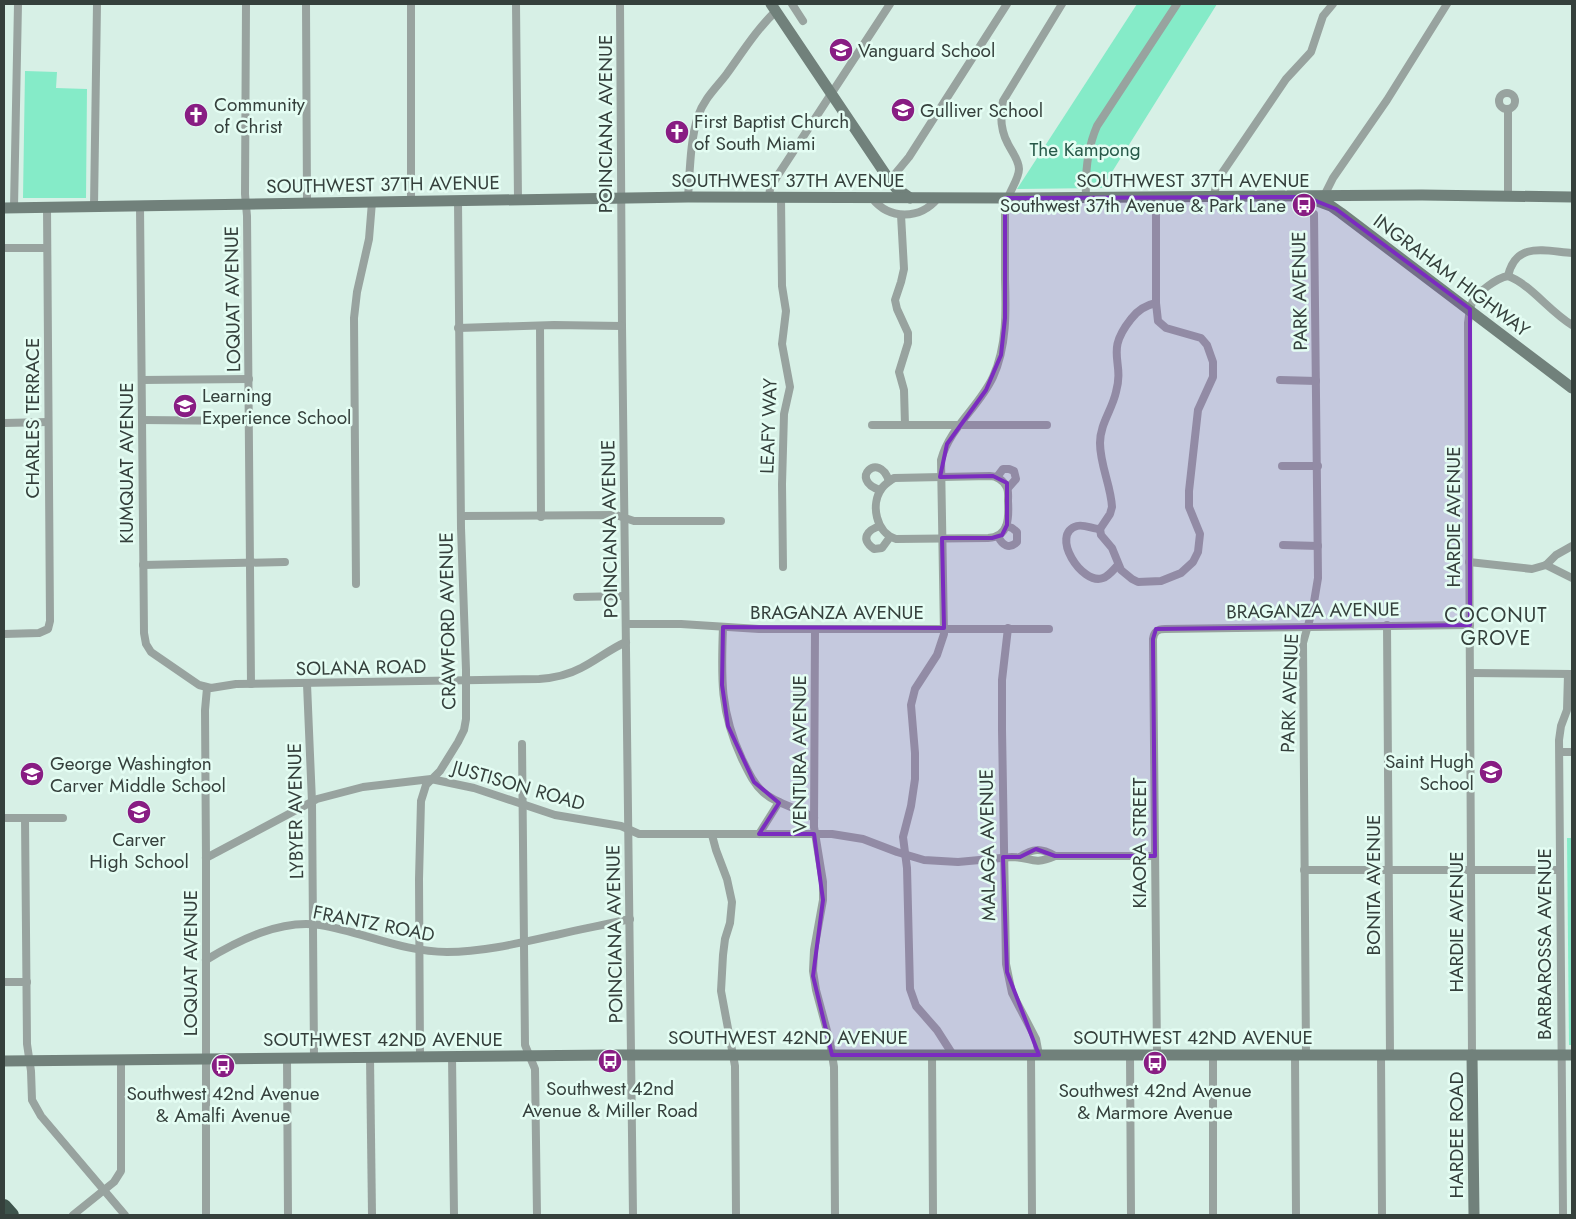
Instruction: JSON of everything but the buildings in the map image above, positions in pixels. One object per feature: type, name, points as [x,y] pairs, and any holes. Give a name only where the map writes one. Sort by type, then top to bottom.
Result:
[{"type":"highway","points":[[4,1206],[12,1215]]},
{"type":"main road","points":[[774,7],[890,181],[910,198]]},
{"type":"main road","points":[[876,198],[889,189],[890,181]]},
{"type":"main road","name":"SOUTHWEST 37TH AVENUE","points":[[9,208],[688,197],[1572,197]]},
{"type":"main road","name":"INGRAHAM HIGHWAY","points":[[1306,197],[1336,209],[1572,388]]},
{"type":"main road","name":"SOUTHWEST 42ND AVENUE","points":[[4,1061],[631,1055],[1567,1056]]},
{"type":"main road","name":"HARDEE ROAD","points":[[1472,1055],[1474,1215]]},
{"type":"street","points":[[9,208],[18,4]]},
{"type":"street","points":[[94,206],[97,4]]},
{"type":"street","name":"LOQUAT AVENUE","points":[[246,4],[251,684]]},
{"type":"street","points":[[306,4],[307,203]]},
{"type":"street","points":[[411,4],[411,201]]},
{"type":"street","points":[[516,4],[518,200]]},
{"type":"street","name":"POINCIANA AVENUE","points":[[620,4],[633,1215]]},
{"type":"street","points":[[792,4],[803,21]]},
{"type":"street","points":[[775,197],[770,189],[778,175],[890,4]]},
{"type":"street","points":[[890,181],[909,157],[1007,4]]},
{"type":"street","points":[[953,1055],[937,1030],[916,1006],[910,994],[904,837],[916,772],[911,705],[915,689],[941,647],[944,634],[940,477],[942,455],[958,425],[986,390],[996,371],[1000,355],[1005,318],[1006,198],[1018,176],[1019,168],[1004,134],[1001,116],[1003,101],[1062,4]]},
{"type":"street","points":[[1086,198],[1088,156],[1097,126],[1177,4]]},
{"type":"street","points":[[1213,198],[1218,180],[1276,93],[1313,49],[1323,16],[1333,4]]},
{"type":"street","points":[[1324,196],[1333,178],[1387,100],[1444,5]]},
{"type":"street","points":[[688,197],[696,126],[703,104],[708,94],[725,76],[774,7]]},
{"type":"street","points":[[1508,109],[1508,196]]},
{"type":"street","name":"LEAFY WAY","points":[[775,197],[782,286],[786,310],[782,344],[790,387],[784,414],[782,484],[783,567]]},
{"type":"street","points":[[876,198],[885,210],[900,215],[924,210],[938,198]]},
{"type":"street","points":[[1156,198],[1157,319],[1160,324],[1170,329],[1201,338],[1207,345],[1213,362],[1213,377],[1198,410],[1189,491],[1189,507],[1198,529],[1200,543],[1197,555],[1184,571],[1166,580],[1150,583],[1138,582],[1128,577],[1118,565],[1112,548],[1101,534],[1100,529],[1112,508],[1101,459],[1100,444],[1104,422],[1118,387],[1116,344],[1134,315],[1142,308],[1156,303]]},
{"type":"street","name":"CRAWFORD AVENUE","points":[[420,1056],[420,809],[424,789],[448,759],[462,733],[466,719],[458,328],[458,201]]},
{"type":"street","points":[[356,584],[354,318],[356,292],[368,245],[372,202]]},
{"type":"street","name":"KUMQUAT AVENUE","points":[[140,206],[144,633],[148,647],[160,659],[199,685],[207,688]]},
{"type":"street","name":"CHARLES TERRACE","points":[[4,634],[39,633],[48,629],[50,621],[47,207]]},
{"type":"street","name":"PARK AVENUE","points":[[1296,1215],[1304,870],[1303,640],[1313,608],[1317,586],[1318,546],[1314,214]]},
{"type":"street","points":[[900,215],[904,269],[895,300],[908,333],[908,343],[899,372],[904,390],[905,425]]},
{"type":"street","points":[[4,248],[47,248]]},
{"type":"street","points":[[1508,276],[1513,262],[1525,252],[1534,250],[1572,253]]},
{"type":"street","points":[[1470,309],[1474,299],[1491,283],[1508,276],[1520,283],[1572,325]]},
{"type":"street","name":"HARDIE AVENUE","points":[[1470,309],[1469,562],[1472,1055]]},
{"type":"street","points":[[540,326],[541,517]]},
{"type":"street","points":[[458,328],[622,326]]},
{"type":"street","points":[[142,380],[249,379]]},
{"type":"street","points":[[1280,380],[1316,381]]},
{"type":"street","points":[[142,420],[249,421]]},
{"type":"street","points":[[4,423],[48,422]]},
{"type":"street","points":[[872,425],[1047,425]]},
{"type":"street","points":[[1282,466],[1318,466]]},
{"type":"street","points":[[880,490],[870,487],[867,483],[866,478],[869,471],[876,467],[881,468],[885,471],[889,481]]},
{"type":"street","points":[[997,478],[1003,469],[1009,468],[1014,471],[1016,479],[1008,488],[1008,518],[1004,531],[998,536],[992,538],[896,539],[890,537],[880,526],[876,511],[880,490],[889,481],[897,478],[990,476],[997,478],[1008,488]]},
{"type":"street","points":[[461,516],[541,517],[616,515],[634,521],[721,521]]},
{"type":"street","points":[[880,526],[872,528],[868,533],[866,540],[869,545],[874,548],[882,548],[890,537]]},
{"type":"street","points":[[998,536],[1006,546],[1013,545],[1016,542],[1017,532],[1006,526]]},
{"type":"street","points":[[1100,529],[1080,526],[1072,528],[1066,538],[1069,552],[1080,570],[1086,575],[1096,578],[1106,576],[1118,565]]},
{"type":"street","points":[[1283,545],[1318,546]]},
{"type":"street","points":[[1469,562],[1525,569],[1546,565],[1572,546]]},
{"type":"street","points":[[143,565],[285,562]]},
{"type":"street","points":[[1546,565],[1572,578]]},
{"type":"street","points":[[577,597],[625,596]]},
{"type":"street","name":"BRAGANZA AVENUE","points":[[626,624],[691,624],[723,628],[1049,629]]},
{"type":"street","name":"BONITA AVENUE","points":[[1382,1215],[1389,870],[1388,625]]},
{"type":"street","name":"BRAGANZA AVENUE","points":[[1156,631],[1166,628],[1470,625]]},
{"type":"street","points":[[723,628],[722,685],[728,726],[739,752],[754,782],[762,791],[814,818]]},
{"type":"street","name":"MALAGA AVENUE","points":[[1008,628],[1002,686],[1005,939],[1007,972],[1012,993],[1038,1043],[1035,1055],[1032,1215]]},
{"type":"street","name":"VENTURA AVENUE","points":[[816,629],[814,834],[823,882],[823,900],[814,950],[813,976],[834,1067],[835,1215]]},
{"type":"street","name":"KIAORA STREET","points":[[1156,631],[1153,639],[1157,1055]]},
{"type":"street","name":"SOLANA ROAD","points":[[207,688],[251,684],[523,680],[560,676],[582,668],[606,652],[626,642]]},
{"type":"street","points":[[1470,673],[1570,674]]},
{"type":"street","name":"BARBAROSSA AVENUE","points":[[1563,1215],[1567,1056],[1560,870],[1560,726],[1567,707],[1570,674]]},
{"type":"street","name":"LYBYER AVENUE","points":[[307,684],[312,802],[314,1057]]},
{"type":"street","name":"LOQUAT AVENUE","points":[[206,1215],[205,710],[207,688]]},
{"type":"street","points":[[522,744],[525,1045],[535,1069],[537,1215]]},
{"type":"street","points":[[1560,752],[1572,752]]},
{"type":"street","name":"JUSTISON ROAD","points":[[206,858],[324,797],[363,787],[431,779],[467,786],[555,815],[616,825],[645,835],[814,834],[852,837],[924,860],[950,862],[1020,857]]},
{"type":"street","points":[[760,834],[780,802]]},
{"type":"street","points":[[4,818],[62,818]]},
{"type":"street","points":[[25,818],[27,1044],[32,1097],[36,1109],[125,1215]]},
{"type":"street","points":[[712,835],[728,879],[732,898],[731,919],[724,944],[721,983],[734,1066],[736,1215]]},
{"type":"street","points":[[1020,857],[1028,851],[1036,849],[1044,850],[1055,856]]},
{"type":"street","points":[[1020,857],[1040,862],[1055,856],[1155,856]]},
{"type":"street","points":[[1304,870],[1560,870]]},
{"type":"street","name":"FRANTZ ROAD","points":[[206,960],[258,933],[277,928],[313,925],[419,950],[466,952],[525,942],[630,919]]},
{"type":"street","points":[[4,982],[27,982]]},
{"type":"street","points":[[932,1055],[933,1215]]},
{"type":"street","points":[[1130,1055],[1131,1215]]},
{"type":"street","points":[[1213,1055],[1214,1215]]},
{"type":"street","points":[[452,1056],[454,1215]]},
{"type":"street","points":[[370,1057],[372,1215]]},
{"type":"street","points":[[287,1058],[288,1215]]},
{"type":"street","points":[[73,1215],[117,1178],[122,1167],[121,1060]]},
{"type":"highlighted area","points":[[1306,197],[1336,209],[1470,309],[1470,625],[1156,629],[1153,639],[1155,856],[1055,856],[1036,849],[1020,857],[1003,857],[1007,972],[1039,1055],[832,1055],[813,976],[823,900],[814,834],[759,834],[779,803],[754,782],[728,726],[722,685],[723,627],[944,628],[942,538],[992,538],[1002,535],[1007,525],[1007,483],[993,476],[940,477],[947,444],[986,390],[1001,355],[1005,318],[1005,198]]},
{"type":"green space","name":"The Kampong","points":[[1137,4],[1217,4],[1102,188],[1017,189]]},
{"type":"green space","points":[[25,71],[57,72],[56,88],[87,89],[86,198],[23,198]]},
{"type":"green space","points":[[1567,838],[1572,838],[1572,1045],[1569,1045]]},
{"type":"place","name":"Vanguard School","points":[[841,50]]},
{"type":"place","name":"Gulliver School","points":[[903,110]]},
{"type":"place","name":"Community of Christ","points":[[196,115]]},
{"type":"place","name":"First Baptist Church of South Miami","points":[[677,132]]},
{"type":"place","name":"Southwest 37th Avenue & Park Lane","points":[[1304,205]]},
{"type":"place","name":"Learning Experience School","points":[[185,406]]},
{"type":"place","name":"Saint Hugh School","points":[[1491,772]]},
{"type":"place","name":"George Washington Carver Middle School","points":[[32,774]]},
{"type":"place","name":"Carver High School","points":[[139,812]]},
{"type":"place","name":"Southwest 42nd Avenue & Miller Road","points":[[610,1061]]},
{"type":"place","name":"Southwest 42nd Avenue & Marmore Avenue","points":[[1155,1063]]},
{"type":"place","name":"Southwest 42nd Avenue & Amalfi Avenue","points":[[223,1066]]},
{"type":"district","name":"COCONUT GROVE","points":[[1496,626]]}]
